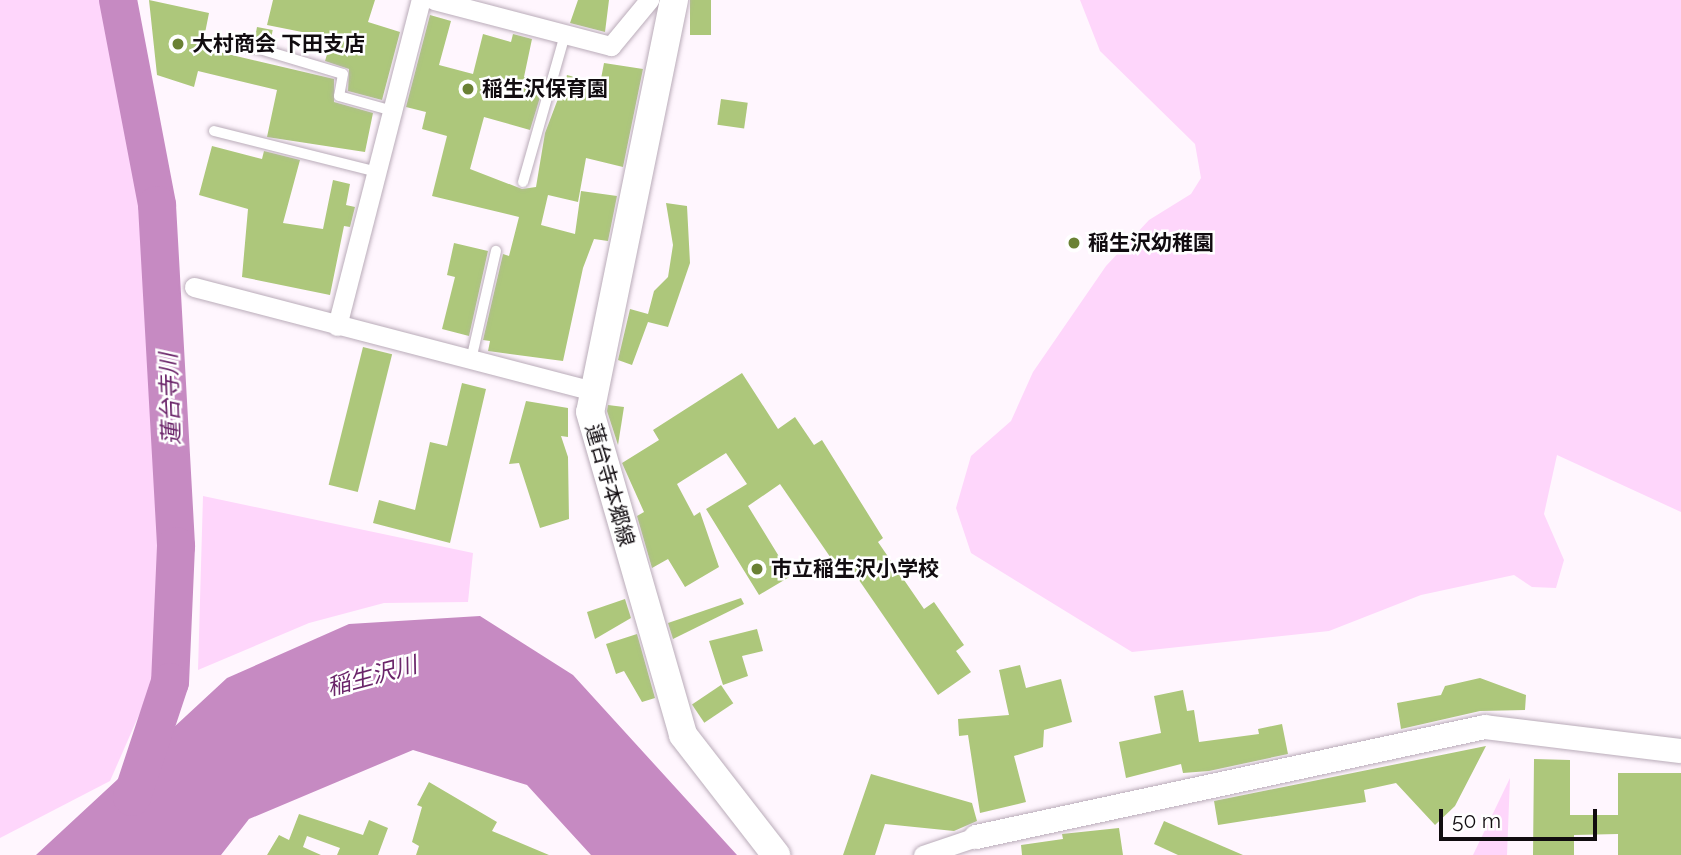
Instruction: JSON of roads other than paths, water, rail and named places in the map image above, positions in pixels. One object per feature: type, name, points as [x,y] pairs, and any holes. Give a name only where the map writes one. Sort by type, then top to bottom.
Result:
[{"type":"main road","name":"蓮台寺本郷線","points":[[674,0],[590,390],[597,450],[683,735],[776,855]]},
{"type":"street","points":[[337,326],[421,0]]},
{"type":"street","points":[[434,0],[611,46],[649,0]]},
{"type":"street","points":[[194,286],[470,362],[590,390]]},
{"type":"street","points":[[923,855],[976,837],[1485,727],[1681,751]]},
{"type":"lane","points":[[523,182],[565,35]]},
{"type":"lane","points":[[243,44],[343,74],[339,96],[393,111]]},
{"type":"lane","points":[[214,131],[377,172]]},
{"type":"lane","points":[[470,362],[496,251]]},
{"type":"water","name":"稲生沢川","points":[[480,616],[573,675],[737,855],[591,855],[527,785],[413,750],[249,819],[221,855],[36,855],[227,678],[349,624]]},
{"type":"waterway","name":"蓮台寺川","points":[[118,0],[157,205],[176,546],[170,682],[132,797]]},
{"type":"place","name":"大村商会 下田支店","points":[[178,44]]},
{"type":"place","name":"稲生沢保育園","points":[[468,89]]},
{"type":"place","name":"稲生沢幼稚園","points":[[1074,243]]},
{"type":"place","name":"市立稲生沢小学校","points":[[757,569]]}]
